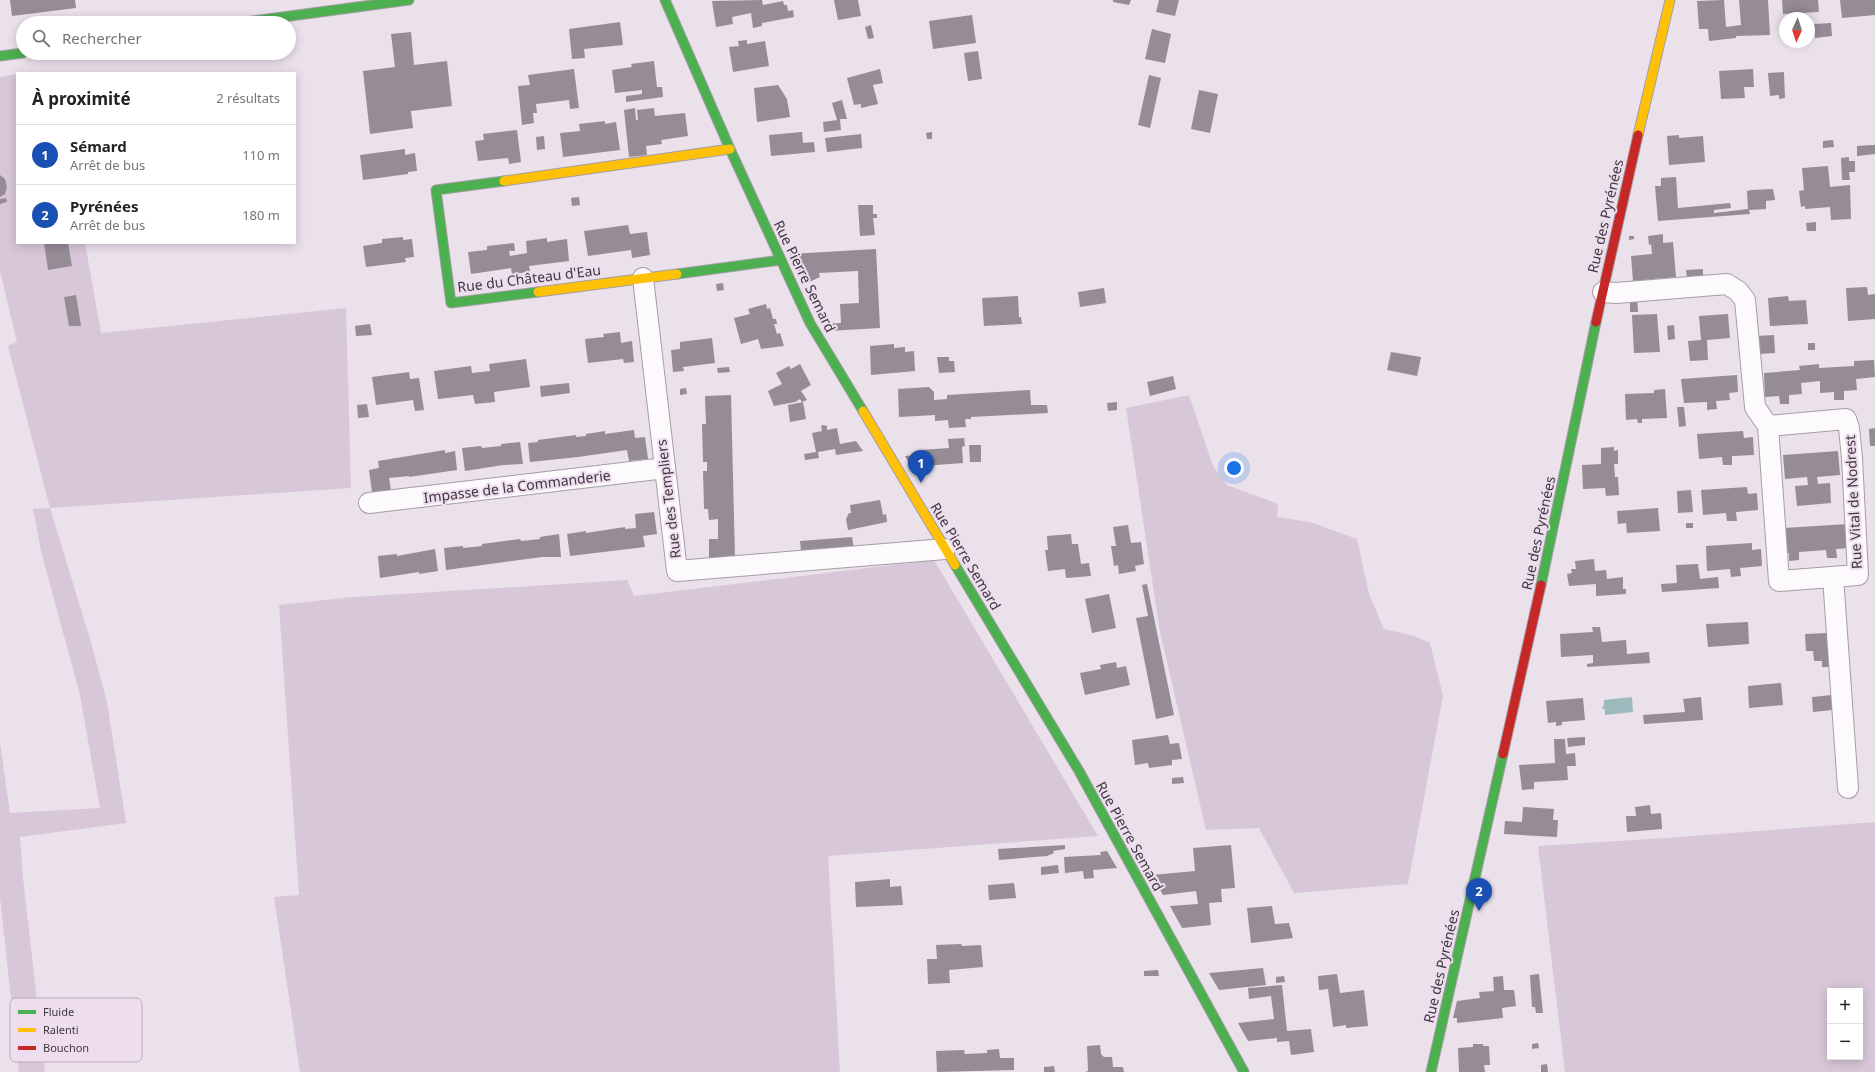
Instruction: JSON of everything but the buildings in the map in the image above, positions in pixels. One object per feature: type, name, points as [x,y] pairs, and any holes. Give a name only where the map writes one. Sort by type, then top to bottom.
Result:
[{"type":"street","points":[[290,16],[409,0]]},
{"type":"street","name":"Rue Pierre Semard","points":[[665,0],[730,149],[810,323],[1078,771],[1244,1072]]},
{"type":"street","name":"Rue des Pyrénées","points":[[1431,1072],[1535,615],[1616,228],[1670,0]]},
{"type":"street","points":[[0,56],[16,54]]},
{"type":"street","name":"Rue du Château d'Eau","points":[[730,149],[436,190],[451,302],[781,260]]},
{"type":"street","name":"Rue des Templiers","points":[[643,278],[677,571],[945,549]]},
{"type":"street","name":"Rue Vital de Nodrest","points":[[1603,292],[1616,293],[1727,284],[1738,291],[1745,300],[1755,407],[1768,426],[1780,581],[1858,575],[1852,458],[1849,428],[1846,419],[1768,426]]},
{"type":"street","name":"Impasse de la Commanderie","points":[[369,503],[665,468]]},
{"type":"street","points":[[1833,577],[1848,788]]},
{"type":"shaded area","points":[[16,74],[16,244],[85,244],[101,333],[346,308],[351,488],[50,508],[8,346],[17,342],[0,271],[0,77]]},
{"type":"shaded area","points":[[1189,395],[1213,466],[1227,485],[1278,504],[1277,517],[1310,522],[1357,539],[1369,594],[1384,629],[1414,636],[1430,643],[1443,696],[1408,884],[1294,893],[1259,828],[1206,830],[1160,632],[1126,408]]},
{"type":"shaded area","points":[[50,508],[90,639],[107,702],[126,823],[20,837],[23,878],[37,998],[11,998],[0,897],[0,743],[10,813],[100,808],[80,695],[41,551],[33,509]]},
{"type":"shaded area","points":[[934,560],[1098,836],[828,856],[840,1072],[300,1072],[274,897],[299,895],[279,605],[353,597],[627,580],[634,596]]},
{"type":"shaded area","points":[[1875,822],[1875,1072],[1565,1072],[1538,846]]},
{"type":"shaded area","points":[[18,1062],[44,1062],[45,1072],[19,1072]]},
{"type":"water","points":[[1632,697],[1633,712],[1605,715],[1605,710],[1602,708],[1604,705],[1604,700]]},
{"type":"traffic: fast","points":[[290,16],[409,0]]},
{"type":"traffic: fast","points":[[665,0],[730,149],[810,323],[863,411]]},
{"type":"traffic: fast","points":[[0,56],[16,54]]},
{"type":"traffic: fast","points":[[504,181],[436,190],[451,303],[538,292]]},
{"type":"traffic: fast","points":[[677,274],[781,260]]},
{"type":"traffic: fast","points":[[1541,585],[1596,322]]},
{"type":"traffic: fast","points":[[955,565],[1079,771],[1244,1072]]},
{"type":"traffic: fast","points":[[1431,1072],[1503,754]]},
{"type":"traffic: slow","points":[[1638,135],[1670,0]]},
{"type":"traffic: slow","points":[[504,181],[730,149]]},
{"type":"traffic: slow","points":[[538,292],[677,274]]},
{"type":"traffic: slow","points":[[863,411],[955,565]]},
{"type":"traffic: jam","points":[[1596,322],[1638,135]]},
{"type":"traffic: jam","points":[[1503,754],[1541,585]]},
{"type":"place","name":"Sémard","points":[[921,483]]},
{"type":"place","name":"Pyrénées","points":[[1479,911]]}]
